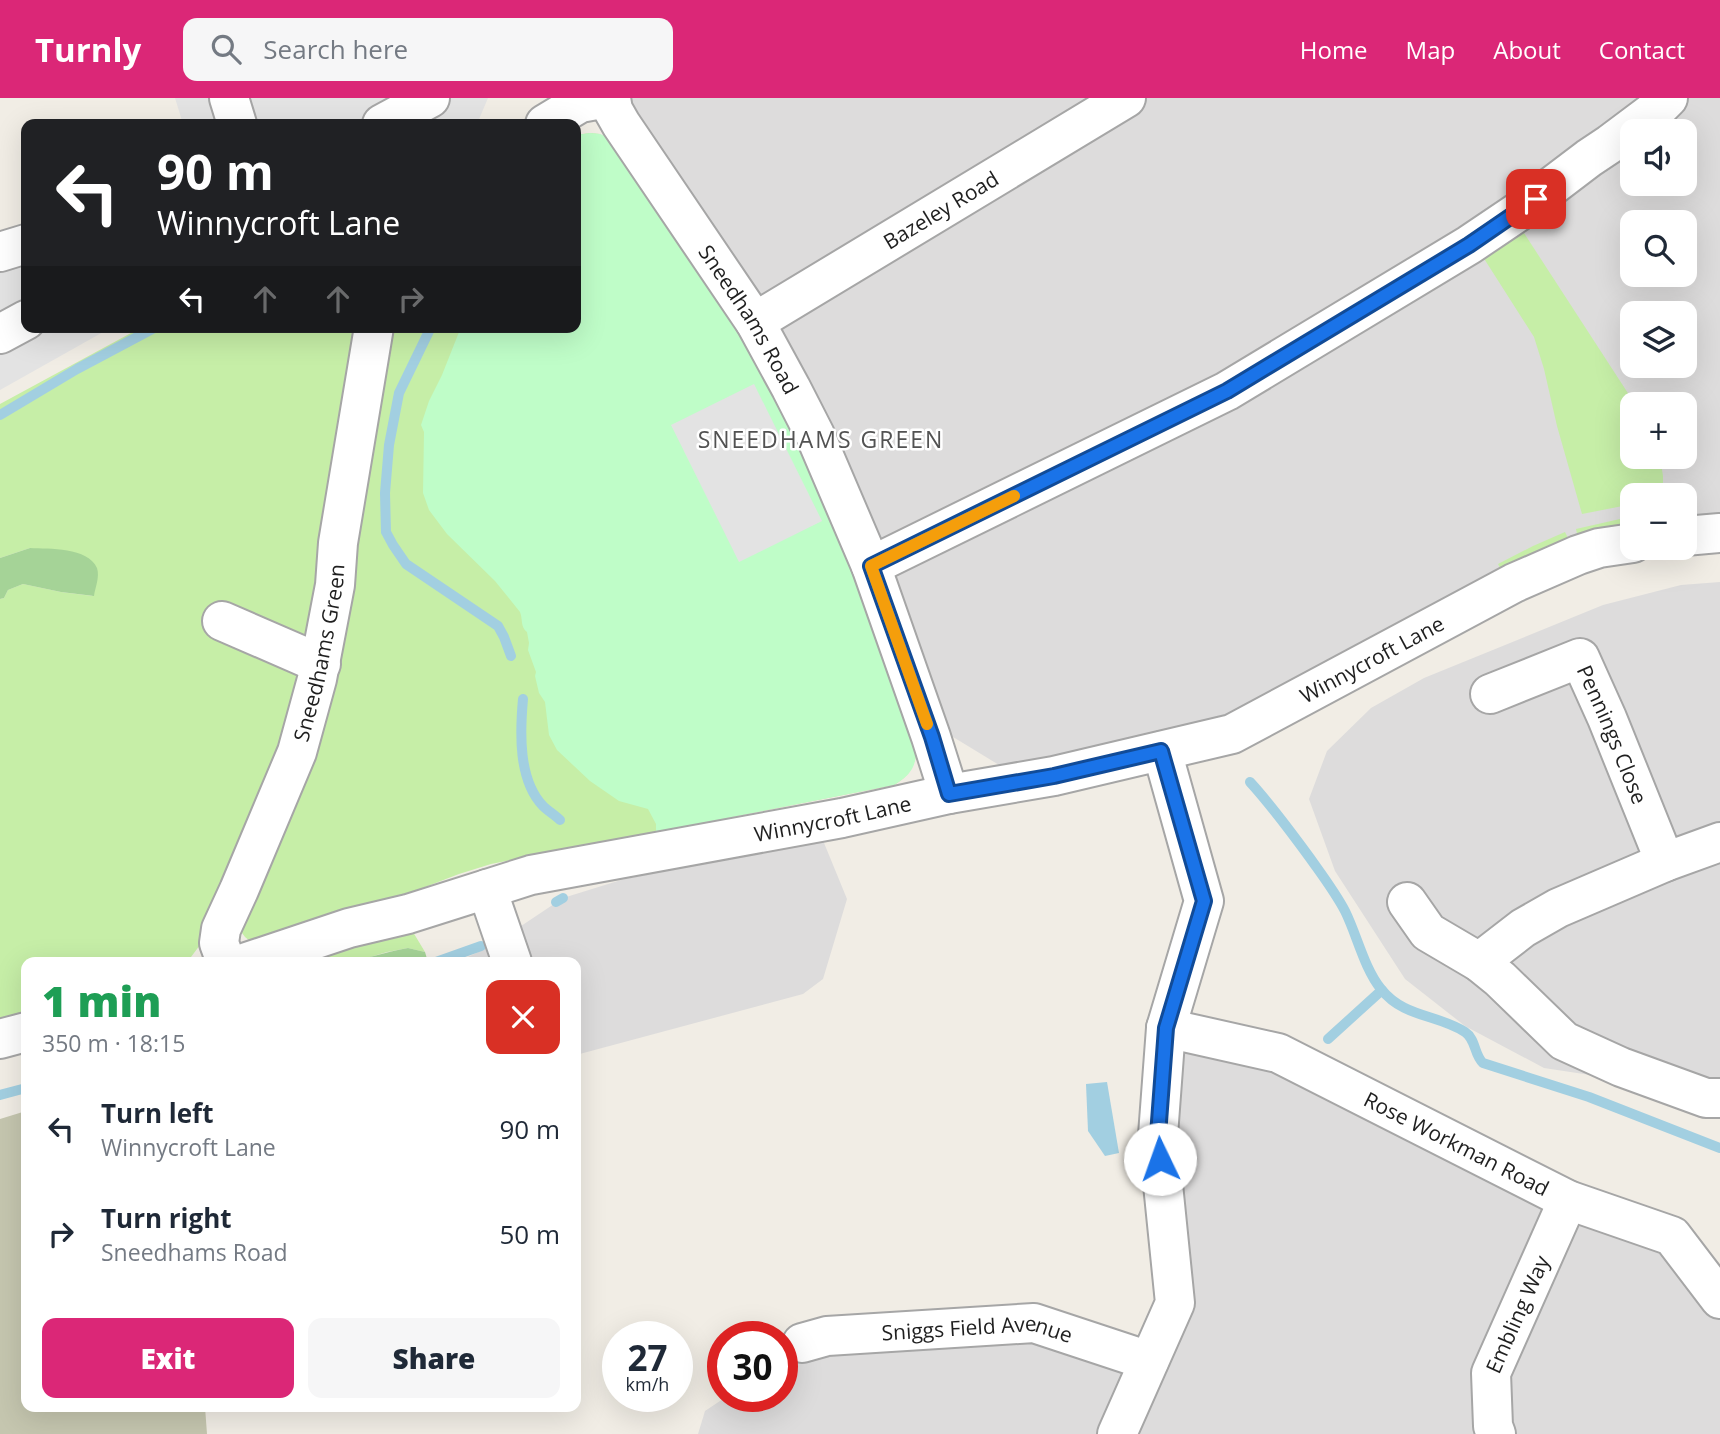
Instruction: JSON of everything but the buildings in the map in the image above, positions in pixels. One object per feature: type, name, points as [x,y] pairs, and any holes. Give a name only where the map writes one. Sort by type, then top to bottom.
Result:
[{"type":"street","points":[[229,98],[235,119]]},
{"type":"street","points":[[392,119],[430,98]]},
{"type":"street","points":[[553,119],[580,103],[609,98]]},
{"type":"street","name":"Sneedhams Road","points":[[609,98],[621,124],[755,322],[815,436],[871,566],[932,737],[949,794]]},
{"type":"street","name":"Bazeley Road","points":[[755,322],[1126,98]]},
{"type":"street","points":[[871,566],[1227,391],[1469,245],[1518,212],[1668,98]]},
{"type":"street","points":[[0,252],[21,246]]},
{"type":"street","points":[[0,334],[21,323]]},
{"type":"street","name":"Sneedhams Green","points":[[224,957],[219,943],[221,929],[297,752],[321,664],[335,585],[338,542],[373,333]]},
{"type":"street","points":[[1697,535],[1720,533]]},
{"type":"street","name":"Winnycroft Lane","points":[[262,957],[349,928],[408,915],[531,874],[842,818],[949,794],[1054,776],[1232,734],[1514,583],[1578,555],[1620,545]]},
{"type":"street","points":[[222,621],[321,664]]},
{"type":"street","name":"Pennings Close","points":[[1490,694],[1580,658],[1665,862]]},
{"type":"street","points":[[1117,1434],[1175,1303],[1158,1135],[1166,1028],[1204,901],[1161,751]]},
{"type":"street","points":[[1479,962],[1523,928],[1558,908],[1665,862],[1720,842]]},
{"type":"street","points":[[487,889],[510,957]]},
{"type":"street","points":[[1407,902],[1428,932],[1479,962],[1527,1003],[1564,1041],[1621,1068],[1706,1098],[1720,1098]]},
{"type":"street","name":"Rose Workman Road","points":[[1166,1028],[1278,1053],[1568,1200],[1672,1236],[1720,1299]]},
{"type":"street","points":[[0,1039],[21,1033]]},
{"type":"street","name":"Embling Way","points":[[1496,1434],[1493,1426],[1491,1373],[1568,1200]]},
{"type":"street","name":"Sniggs Field Avenue","points":[[802,1343],[827,1336],[1034,1323],[1149,1361]]},
{"type":"shaded area","points":[[175,98],[488,98],[479,119],[181,119]]},
{"type":"shaded area","points":[[611,98],[1720,98],[1720,533],[1697,535],[1697,483],[1620,483],[1620,549],[1232,734],[1004,768],[940,729]]},
{"type":"shaded area","points":[[21,231],[21,333],[101,333],[0,390],[0,237]]},
{"type":"shaded area","points":[[754,384],[822,521],[739,562],[671,425]]},
{"type":"shaded area","points":[[1720,582],[1720,1118],[1610,1078],[1544,1068],[1465,1026],[1405,979],[1335,871],[1309,799],[1327,751],[1371,708],[1424,678],[1603,605],[1681,585]]},
{"type":"shaded area","points":[[822,838],[847,899],[823,979],[803,994],[581,1054],[581,957],[468,957],[491,946],[563,898],[621,880]]},
{"type":"shaded area","points":[[1175,1038],[1280,1061],[1669,1246],[1720,1314],[1720,1434],[698,1434],[707,1410],[707,1412],[798,1412],[798,1351],[802,1349],[1033,1329],[1154,1362]]},
{"type":"shaded area","points":[[21,1113],[21,1412],[205,1412],[207,1434],[0,1434],[0,1119]]},
{"type":"green space","name":"Sneedhams Green","points":[[581,134],[600,134],[916,757],[914,762],[908,774],[894,785],[491,864],[394,899],[251,942],[239,929],[382,333],[581,333]]},
{"type":"green space","name":"Sneedhams Green","points":[[581,134],[600,134],[610,138],[717,286],[820,478],[916,744],[916,758],[912,769],[894,785],[656,832],[656,824],[648,809],[619,801],[590,781],[557,750],[549,735],[545,702],[539,693],[536,672],[528,650],[527,632],[522,625],[520,612],[495,581],[447,534],[429,510],[423,493],[424,432],[421,425],[459,333],[581,333]]},
{"type":"green space","points":[[1524,233],[1627,392],[1620,392],[1620,469],[1662,469],[1663,483],[1620,483],[1620,507],[1582,514],[1534,337],[1483,257]]},
{"type":"green space","points":[[131,333],[365,333],[308,672],[206,937],[191,957],[21,957],[21,1028],[0,1034],[0,599],[4,598],[8,590],[23,584],[93,596],[30,548],[0,558],[0,404]]},
{"type":"green space","points":[[1620,519],[1620,532],[1579,543],[1576,529]]},
{"type":"green space","points":[[1565,532],[1571,544],[1503,574],[1498,564]]},
{"type":"green space","points":[[30,548],[67,550],[92,561],[98,571],[94,596],[23,584],[8,590],[4,598],[0,599],[0,558]]},
{"type":"green space","points":[[407,922],[425,952],[408,948],[370,957],[299,957]]},
{"type":"green space","points":[[408,948],[425,952],[426,957],[369,957]]},
{"type":"water","points":[[1107,1082],[1119,1153],[1105,1156],[1088,1131],[1086,1084]]},
{"type":"waterway","points":[[0,415],[145,333]]},
{"type":"waterway","points":[[428,333],[399,393],[389,445],[385,493],[386,532],[406,564],[498,626],[511,656]]},
{"type":"waterway","points":[[523,699],[521,741],[529,783],[543,806],[560,820]]},
{"type":"waterway","points":[[1250,782],[1333,890],[1375,981],[1390,998],[1410,1011],[1465,1032],[1483,1063],[1589,1097],[1720,1148]]},
{"type":"waterway","points":[[556,902],[563,898]]},
{"type":"waterway","points":[[450,957],[481,946]]},
{"type":"waterway","points":[[1328,1039],[1382,990]]},
{"type":"waterway","points":[[0,1095],[21,1089]]},
{"type":"slow traffic","points":[[927,724],[871,566],[1014,496]]},
{"type":"district","name":"SNEEDHAMS GREEN","points":[[821,439]]},
{"type":"route","points":[[1160,1159],[1158,1135],[1166,1028],[1204,901],[1161,751],[1054,776],[949,794],[932,737],[871,566],[1227,391],[1469,245],[1536,199]]}]
